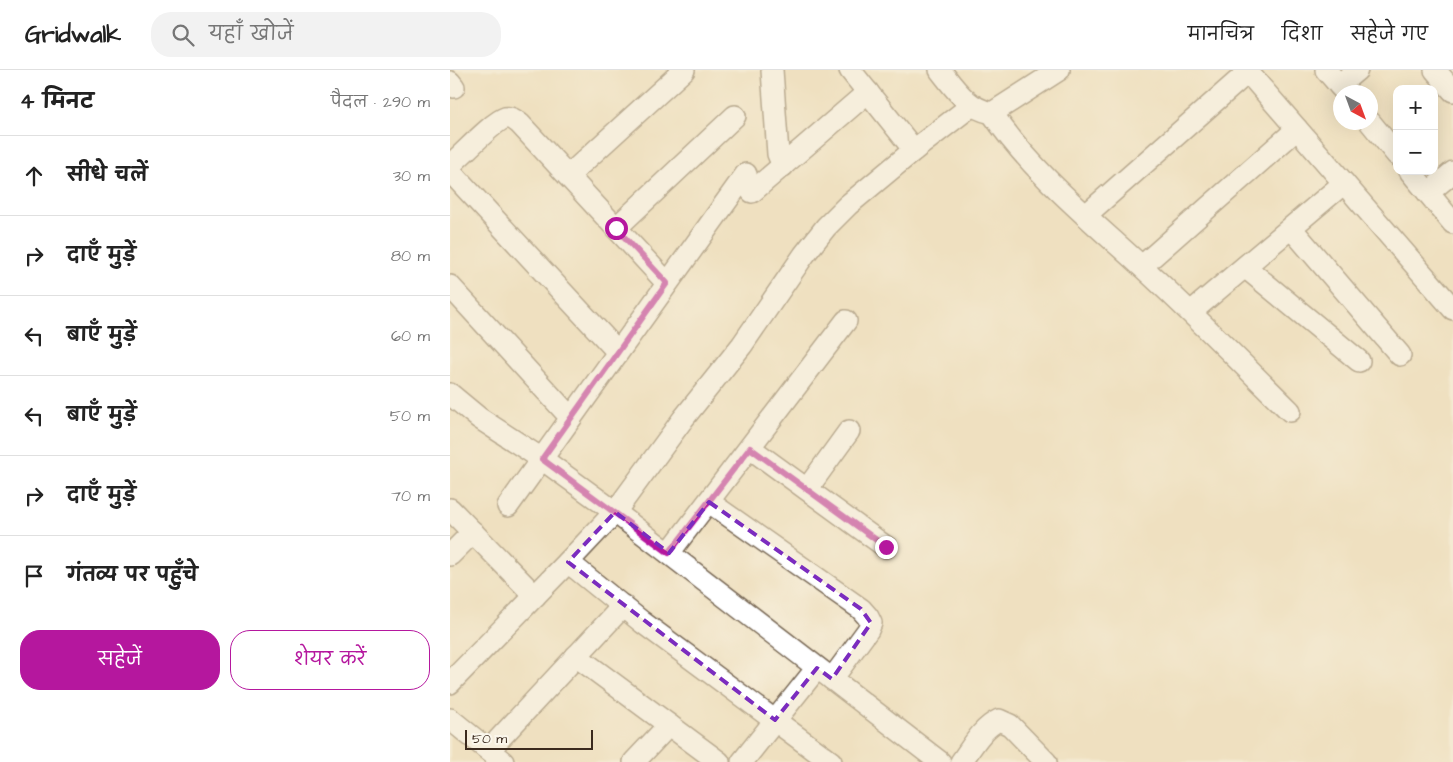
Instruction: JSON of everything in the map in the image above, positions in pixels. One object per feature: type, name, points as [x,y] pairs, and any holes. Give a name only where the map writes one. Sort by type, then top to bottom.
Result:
[{"type":"street","points":[[568,176],[684,70]]},
{"type":"street","points":[[772,70],[777,147],[782,166]]},
{"type":"street","points":[[850,70],[914,150]]},
{"type":"street","points":[[940,70],[971,106],[981,111],[992,113],[1054,71]]},
{"type":"street","points":[[1337,83],[1357,70]]},
{"type":"street","points":[[1435,70],[1453,91]]},
{"type":"street","points":[[1086,215],[1247,71],[1453,309]]},
{"type":"street","points":[[508,506],[667,283],[749,183],[782,166],[868,92]]},
{"type":"street","points":[[450,683],[615,512],[683,419],[742,345],[804,255],[826,227],[848,205],[971,106]]},
{"type":"street","points":[[992,113],[1002,129],[1021,151],[1086,215],[1191,312],[1290,411]]},
{"type":"street","points":[[616,228],[735,116]]},
{"type":"street","points":[[450,165],[495,124],[504,118],[512,118],[520,124],[667,283]]},
{"type":"street","points":[[1142,266],[1297,129]]},
{"type":"street","points":[[1377,130],[1393,150]]},
{"type":"street","points":[[450,171],[618,352]]},
{"type":"street","points":[[1428,193],[1453,172]]},
{"type":"street","points":[[1413,175],[1453,223]]},
{"type":"street","points":[[1191,312],[1344,183]]},
{"type":"street","points":[[1290,228],[1400,355]]},
{"type":"street","points":[[1245,267],[1359,361]]},
{"type":"street","points":[[450,286],[571,418]]},
{"type":"street","points":[[669,553],[846,321]]},
{"type":"street","points":[[450,394],[479,418],[542,459],[615,512],[940,762]]},
{"type":"street","points":[[807,489],[850,431]]},
{"type":"street","points":[[750,448],[886,547]]},
{"type":"street","points":[[709,502],[861,609],[871,623],[868,630],[775,720],[742,762]]},
{"type":"street","points":[[450,509],[535,596]]},
{"type":"street","points":[[450,555],[473,532]]},
{"type":"street","points":[[568,562],[623,606],[831,762]]},
{"type":"street","points":[[450,719],[496,756],[576,656],[623,606]]},
{"type":"street","points":[[576,656],[719,762]]},
{"type":"street","points":[[961,762],[986,728],[999,720],[1010,726],[1046,762]]},
{"type":"street","points":[[634,762],[669,725]]},
{"type":"highlighted area","points":[[709,502],[861,609],[871,623],[832,679],[817,668],[775,720],[568,562],[615,512],[669,553]]},
{"type":"route","points":[[616,228],[667,283],[542,459],[669,553],[750,448],[886,547]]}]
